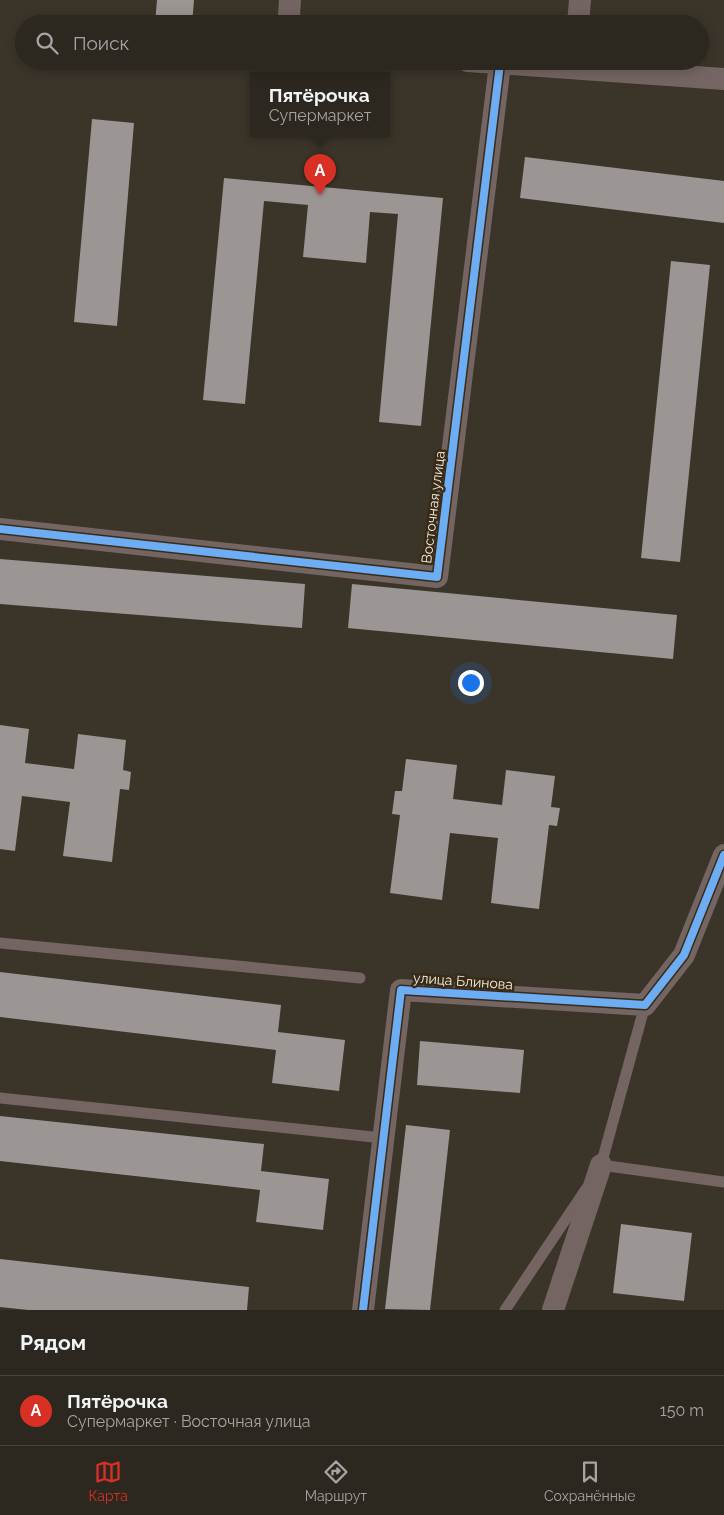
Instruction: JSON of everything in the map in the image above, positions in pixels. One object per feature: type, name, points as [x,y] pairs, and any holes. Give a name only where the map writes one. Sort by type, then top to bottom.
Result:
[{"type":"street","points":[[289,15],[290,0]]},
{"type":"street","points":[[579,15],[580,0]]},
{"type":"street","name":"Восточная улица","points":[[0,529],[437,577],[499,70]]},
{"type":"street","points":[[628,70],[724,79]]},
{"type":"street","points":[[645,1005],[684,955],[724,855]]},
{"type":"street","name":"улица Блинова","points":[[363,1310],[401,990],[645,1005]]},
{"type":"street","points":[[553,1310],[601,1165]]},
{"type":"lane","points":[[0,943],[360,978]]},
{"type":"lane","points":[[505,1310],[601,1165],[645,1005]]},
{"type":"lane","points":[[0,1098],[383,1138]]},
{"type":"lane","points":[[601,1165],[724,1182]]},
{"type":"building","points":[[157,0],[194,0],[193,15],[156,15]]},
{"type":"building","points":[[92,119],[134,123],[117,326],[74,322]]},
{"type":"building","points":[[525,157],[724,181],[724,223],[520,198]]},
{"type":"building","points":[[224,178],[443,198],[421,426],[379,422],[398,214],[370,212],[366,263],[303,257],[308,205],[264,201],[245,404],[203,400]]},
{"type":"building","points":[[671,261],[710,265],[680,562],[641,558]]},
{"type":"building","points":[[0,559],[305,584],[302,628],[0,604]]},
{"type":"building","points":[[352,584],[677,615],[673,659],[348,628]]},
{"type":"building","points":[[0,725],[29,729],[25,763],[74,769],[78,734],[126,740],[123,770],[131,772],[129,790],[120,789],[112,862],[63,856],[70,802],[22,796],[15,851],[0,849]]},
{"type":"building","points":[[406,759],[457,765],[453,799],[502,805],[506,770],[555,776],[551,807],[560,808],[557,826],[549,825],[539,909],[491,903],[498,838],[450,833],[442,900],[390,893],[400,815],[392,814],[395,791],[402,791]]},
{"type":"building","points":[[0,972],[281,1005],[278,1032],[345,1040],[339,1091],[272,1083],[276,1050],[0,1017]]},
{"type":"building","points":[[420,1041],[524,1050],[520,1093],[417,1085]]},
{"type":"building","points":[[0,1116],[264,1144],[261,1171],[329,1179],[323,1230],[256,1222],[260,1190],[0,1161]]},
{"type":"building","points":[[406,1125],[450,1130],[430,1310],[385,1309]]},
{"type":"building","points":[[621,1224],[692,1233],[684,1301],[613,1293]]},
{"type":"building","points":[[0,1259],[249,1287],[247,1310],[28,1310],[0,1307]]},
{"type":"cycle path","points":[[0,529],[437,577],[499,70]]},
{"type":"cycle path","points":[[363,1310],[401,990],[645,1005],[684,955],[724,855]]},
{"type":"place","name":"Пятёрочка","points":[[320,195]]}]
